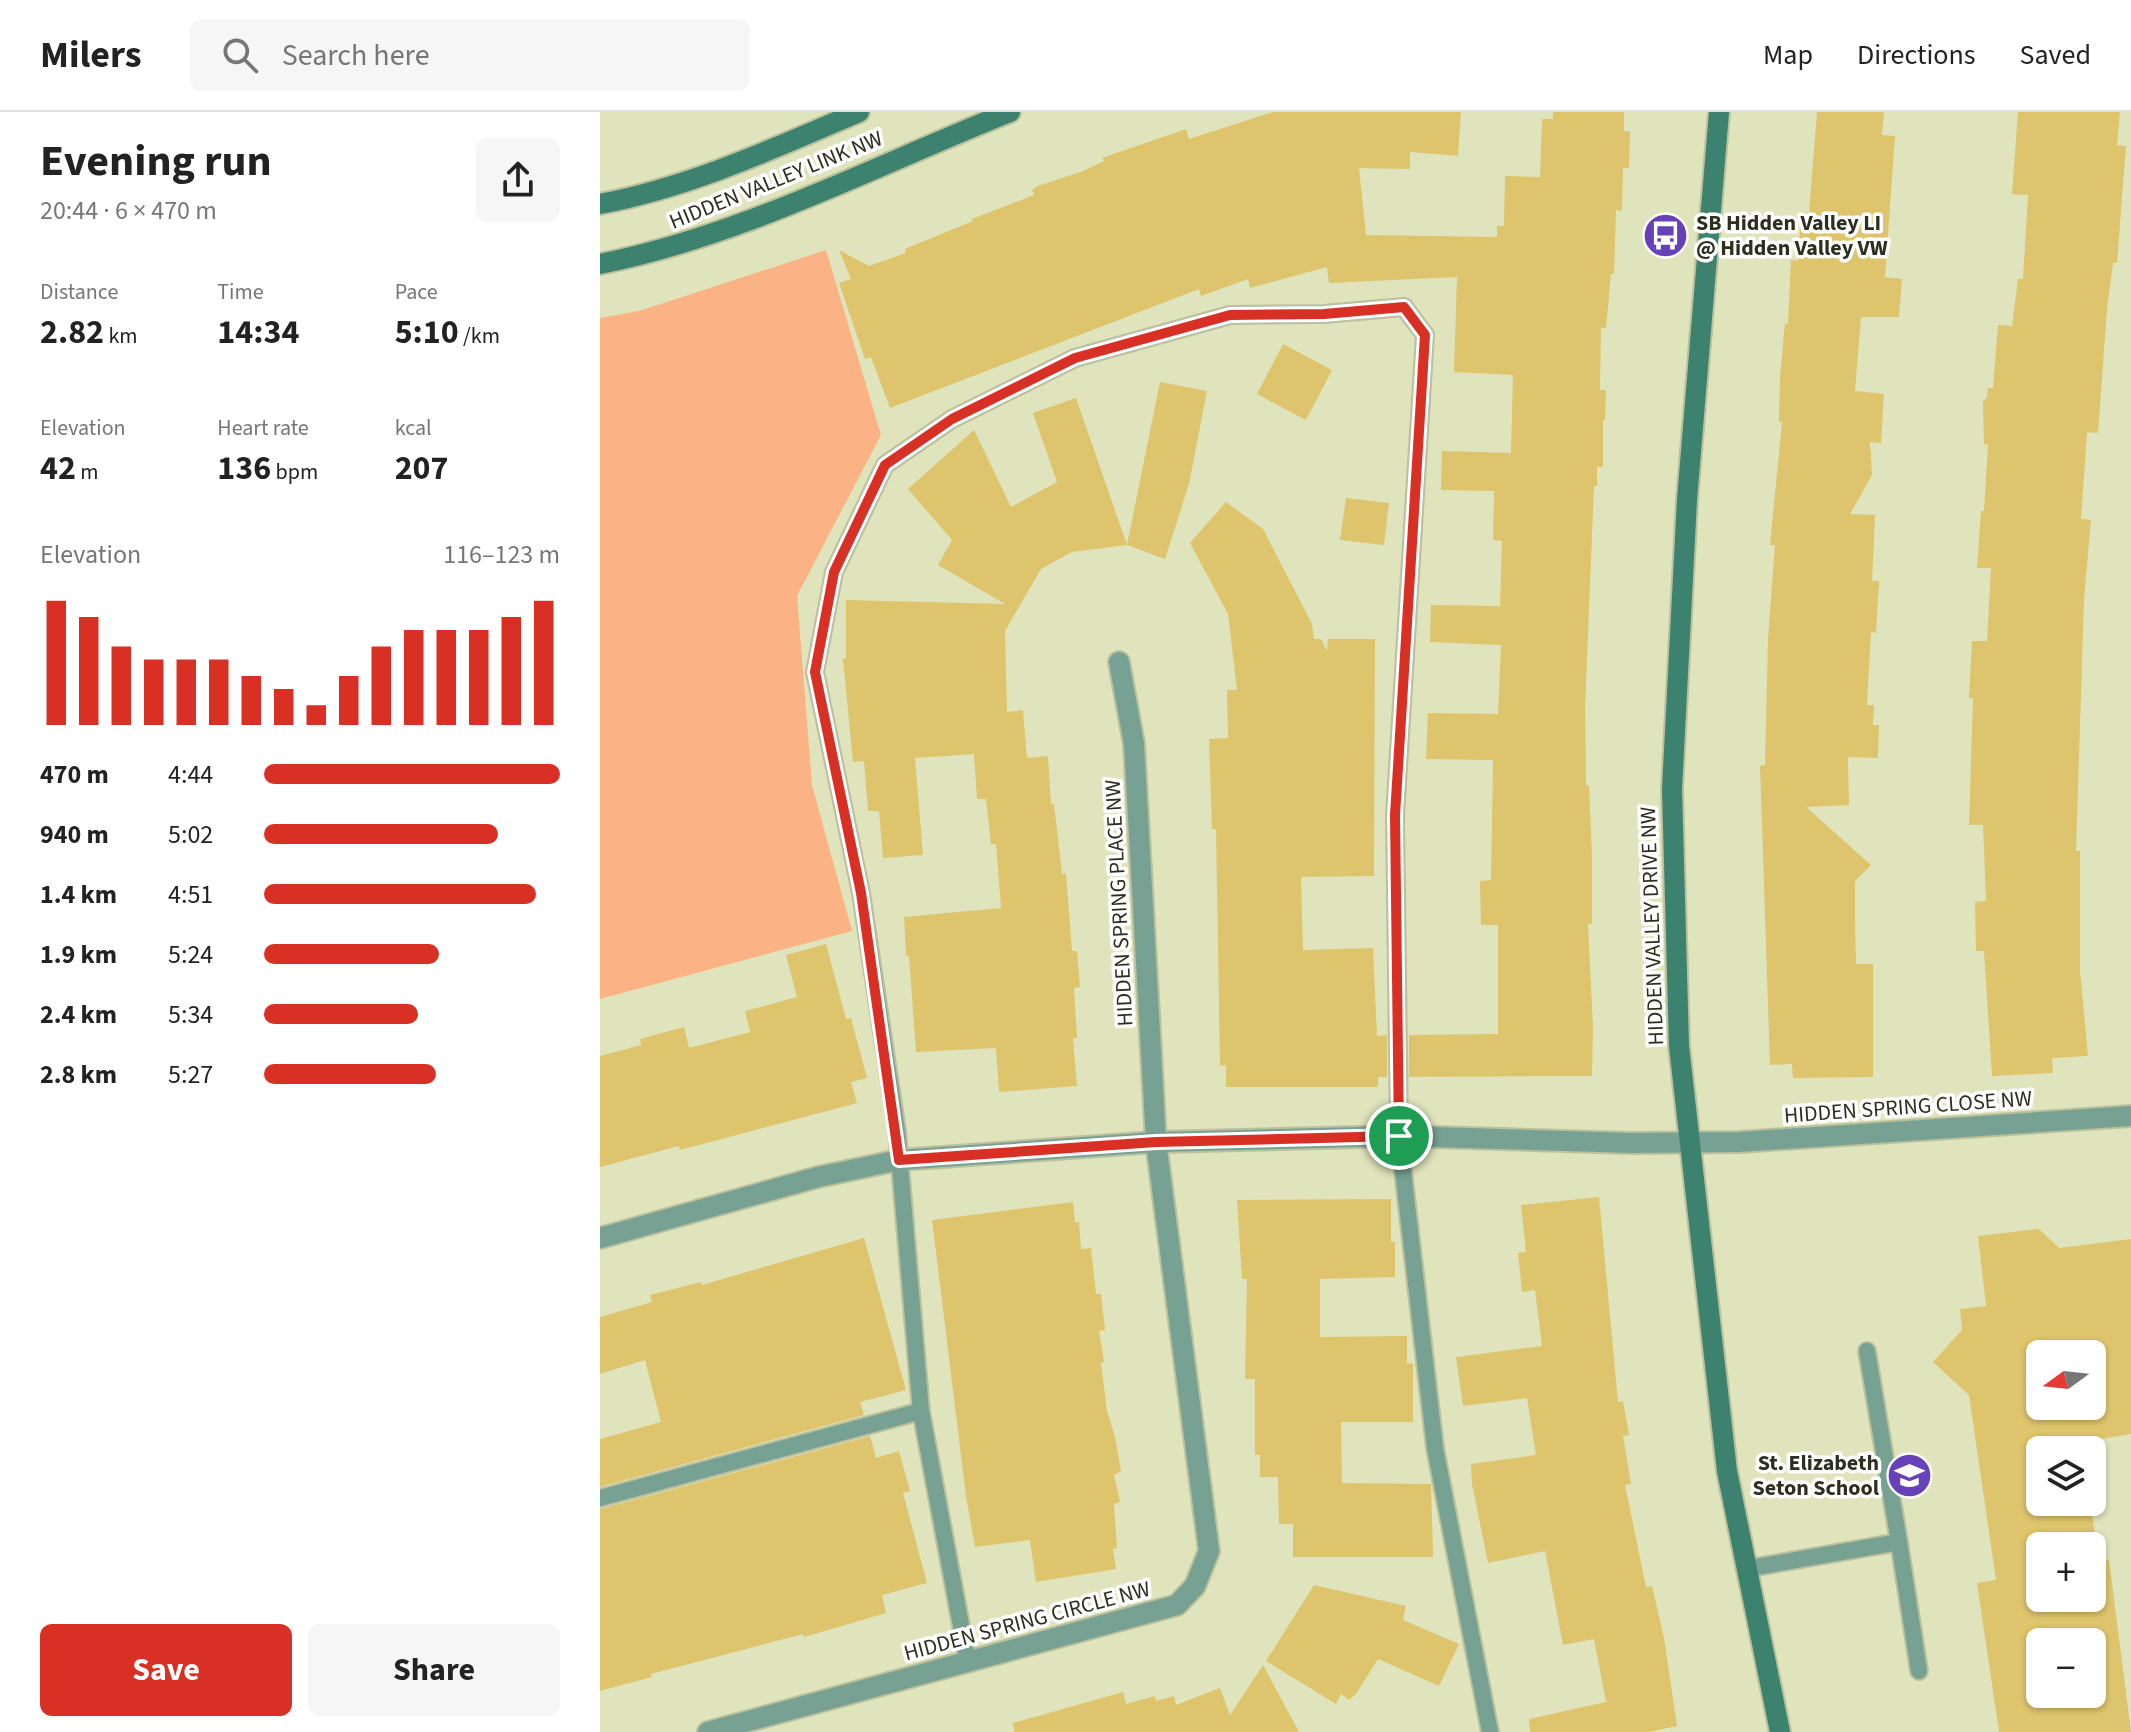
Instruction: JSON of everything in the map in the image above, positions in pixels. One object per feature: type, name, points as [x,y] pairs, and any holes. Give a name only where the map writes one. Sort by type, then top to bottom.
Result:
[{"type":"street","name":"HIDDEN VALLEY LINK NW","points":[[600,204],[643,196],[749,159],[859,112]]},
{"type":"street","name":"HIDDEN VALLEY LINK NW","points":[[600,264],[659,252],[774,212],[1010,112]]},
{"type":"street","name":"HIDDEN VALLEY DRIVE NW","points":[[1719,112],[1687,500],[1672,789],[1679,1046],[1727,1471],[1780,1732]]},
{"type":"street","name":"HIDDEN SPRING PLACE NW","points":[[1119,662],[1134,744],[1156,1142]]},
{"type":"street","name":"HIDDEN SPRING CLOSE NW","points":[[1689,1142],[1739,1142],[2131,1116]]},
{"type":"street","points":[[600,1238],[818,1177],[899,1160],[1156,1142],[1399,1136],[1689,1142]]},
{"type":"street","name":"HIDDEN SPRING CIRCLE NW","points":[[708,1732],[1177,1605],[1195,1586],[1209,1551],[1156,1142]]},
{"type":"lane","points":[[968,1663],[921,1411],[899,1160],[861,893],[815,672],[834,572],[885,465],[952,419],[1075,358],[1230,315],[1324,314],[1404,307],[1425,335],[1395,815],[1399,1136],[1435,1448],[1490,1732]]},
{"type":"lane","points":[[1867,1351],[1919,1671]]},
{"type":"lane","points":[[600,1498],[921,1411]]},
{"type":"lane","points":[[1745,1569],[1899,1542]]},
{"type":"shaded area","points":[[826,250],[881,435],[797,596],[812,785],[852,931],[600,999],[600,318],[639,311]]},
{"type":"building","points":[[1273,112],[1461,112],[1458,156],[1410,152],[1410,169],[1359,168],[1366,235],[1497,237],[1497,226],[1504,226],[1505,176],[1540,177],[1542,119],[1553,119],[1553,112],[1624,112],[1624,131],[1630,131],[1629,168],[1623,168],[1622,211],[1616,210],[1614,274],[1611,274],[1606,328],[1601,328],[1600,390],[1606,390],[1605,420],[1603,467],[1597,467],[1597,486],[1594,486],[1585,707],[1586,785],[1589,785],[1592,857],[1592,924],[1588,924],[1592,1076],[1409,1077],[1409,1035],[1498,1034],[1498,925],[1481,925],[1480,881],[1491,880],[1493,760],[1426,759],[1428,713],[1498,714],[1501,645],[1430,642],[1431,605],[1500,606],[1502,541],[1493,540],[1494,491],[1441,490],[1442,451],[1511,453],[1513,375],[1454,372],[1457,277],[1329,283],[1327,267],[1250,288],[1248,279],[1201,296],[1199,289],[890,408],[871,357],[865,359],[839,283],[851,279],[839,250],[869,266],[906,253],[905,249],[1034,195],[1032,190],[1038,186],[1083,171],[1104,161],[1102,158],[1186,129],[1189,139]]},
{"type":"building","points":[[1817,112],[1884,112],[1882,135],[1895,136],[1885,277],[1902,279],[1899,317],[1861,317],[1855,391],[1884,394],[1881,443],[1870,442],[1872,475],[1850,514],[1875,515],[1872,581],[1879,581],[1876,633],[1871,632],[1867,705],[1874,705],[1873,725],[1879,725],[1878,758],[1848,757],[1849,805],[1806,807],[1871,865],[1855,881],[1855,922],[1856,964],[1873,964],[1873,1077],[1793,1078],[1792,1064],[1770,1065],[1760,766],[1765,765],[1768,639],[1775,545],[1770,545],[1782,422],[1779,422],[1780,376],[1785,323],[1788,324],[1791,260],[1798,261],[1801,212],[1809,213]]},
{"type":"building","points":[[2018,112],[2120,112],[2117,145],[2126,146],[2117,263],[2113,263],[2107,309],[2098,433],[2087,432],[2081,519],[2091,520],[2084,599],[2076,851],[2080,851],[2080,971],[2088,1056],[2052,1058],[2053,1073],[1992,1076],[1984,951],[1976,951],[1975,902],[1986,901],[1983,825],[1969,825],[1973,698],[1969,698],[1972,641],[1987,641],[1991,568],[1977,568],[1988,445],[1984,444],[1983,401],[1987,398],[1988,388],[1993,388],[1998,325],[2012,326],[2018,279],[2023,279],[2028,195],[2012,194]]},
{"type":"building","points":[[1283,344],[1332,370],[1306,420],[1257,394]]},
{"type":"building","points":[[1160,382],[1207,391],[1189,484],[1165,559],[1127,545]]},
{"type":"building","points":[[1076,398],[1127,545],[1072,552],[1041,569],[1005,631],[1007,712],[1023,710],[1027,758],[1048,756],[1051,804],[1054,804],[1062,874],[1066,873],[1072,951],[1077,951],[1080,987],[1074,988],[1077,1038],[1073,1038],[1077,1086],[999,1092],[996,1048],[916,1052],[909,956],[906,956],[904,917],[1001,908],[996,844],[991,844],[986,799],[977,799],[974,754],[915,758],[923,855],[883,858],[879,811],[868,811],[864,761],[853,762],[843,659],[846,658],[846,600],[1005,604],[938,565],[952,540],[908,489],[974,430],[1011,507],[1057,482],[1033,413]]},
{"type":"building","points":[[1346,498],[1389,503],[1384,545],[1340,540]]},
{"type":"building","points":[[1226,502],[1263,529],[1312,624],[1314,639],[1321,639],[1327,651],[1328,639],[1375,639],[1374,876],[1301,877],[1303,950],[1373,948],[1377,1036],[1387,1035],[1387,1077],[1378,1077],[1378,1087],[1226,1087],[1226,1065],[1220,1066],[1216,829],[1212,829],[1209,739],[1228,738],[1227,690],[1237,690],[1228,614],[1190,543]]},
{"type":"building","points":[[826,944],[846,1019],[851,1018],[867,1078],[851,1082],[857,1103],[680,1150],[679,1146],[600,1167],[600,1056],[641,1045],[640,1039],[684,1027],[689,1048],[750,1032],[745,1011],[797,997],[786,955]]},
{"type":"building","points":[[1599,1197],[1618,1402],[1623,1401],[1629,1435],[1623,1436],[1631,1484],[1625,1485],[1646,1587],[1652,1586],[1664,1638],[1677,1726],[1649,1732],[1530,1732],[1529,1719],[1606,1702],[1594,1639],[1563,1645],[1545,1551],[1488,1563],[1471,1464],[1536,1455],[1527,1398],[1463,1406],[1456,1357],[1542,1346],[1535,1290],[1522,1292],[1518,1253],[1526,1252],[1521,1205]]},
{"type":"building","points":[[1391,1199],[1395,1277],[1320,1279],[1320,1337],[1407,1336],[1407,1364],[1413,1363],[1413,1422],[1341,1422],[1342,1483],[1431,1484],[1433,1557],[1293,1557],[1293,1524],[1279,1524],[1278,1477],[1260,1477],[1260,1455],[1255,1455],[1255,1379],[1245,1379],[1247,1279],[1242,1279],[1237,1200]]},
{"type":"building","points":[[1073,1202],[1075,1223],[1079,1222],[1081,1249],[1091,1248],[1096,1294],[1101,1294],[1105,1330],[1099,1331],[1104,1362],[1101,1363],[1107,1411],[1121,1471],[1114,1475],[1120,1502],[1114,1504],[1116,1569],[1036,1582],[1030,1540],[975,1547],[932,1220]]},
{"type":"building","points":[[2039,1229],[2059,1248],[2131,1239],[2131,1434],[2106,1438],[2026,1436],[2026,1516],[2092,1516],[2094,1532],[2026,1532],[2026,1612],[2106,1612],[2106,1561],[2109,1560],[2131,1732],[1999,1732],[1977,1583],[1996,1580],[1969,1395],[1933,1362],[1962,1330],[1960,1309],[1986,1306],[1978,1236]]},
{"type":"building","points":[[864,1238],[906,1390],[860,1402],[864,1415],[600,1487],[600,1439],[661,1422],[645,1360],[600,1374],[600,1317],[652,1302],[650,1295],[701,1282],[702,1285]]},
{"type":"building","points":[[870,1436],[876,1458],[899,1451],[910,1491],[903,1493],[927,1583],[882,1595],[886,1613],[804,1637],[803,1634],[651,1674],[652,1677],[600,1691],[600,1509]]},
{"type":"building","points":[[1314,1585],[1406,1606],[1403,1620],[1459,1644],[1439,1686],[1378,1659],[1356,1694],[1349,1700],[1341,1694],[1336,1704],[1266,1661]]},
{"type":"building","points":[[1263,1665],[1299,1732],[1014,1732],[1013,1723],[1123,1692],[1126,1704],[1155,1696],[1156,1701],[1174,1696],[1176,1705],[1220,1688],[1230,1715]]},
{"type":"place","name":"SB Hidden Valley LI @ Hidden Valley VW","points":[[1665,236]]},
{"type":"place","name":"St. Elizabeth Seton School","points":[[1910,1476]]},
{"type":"route","points":[[1404,307],[1425,335],[1395,815],[1399,1136],[1156,1142],[899,1160],[861,893],[815,672],[834,572],[885,465],[952,419],[1075,358],[1230,315],[1324,314],[1404,307]]}]
